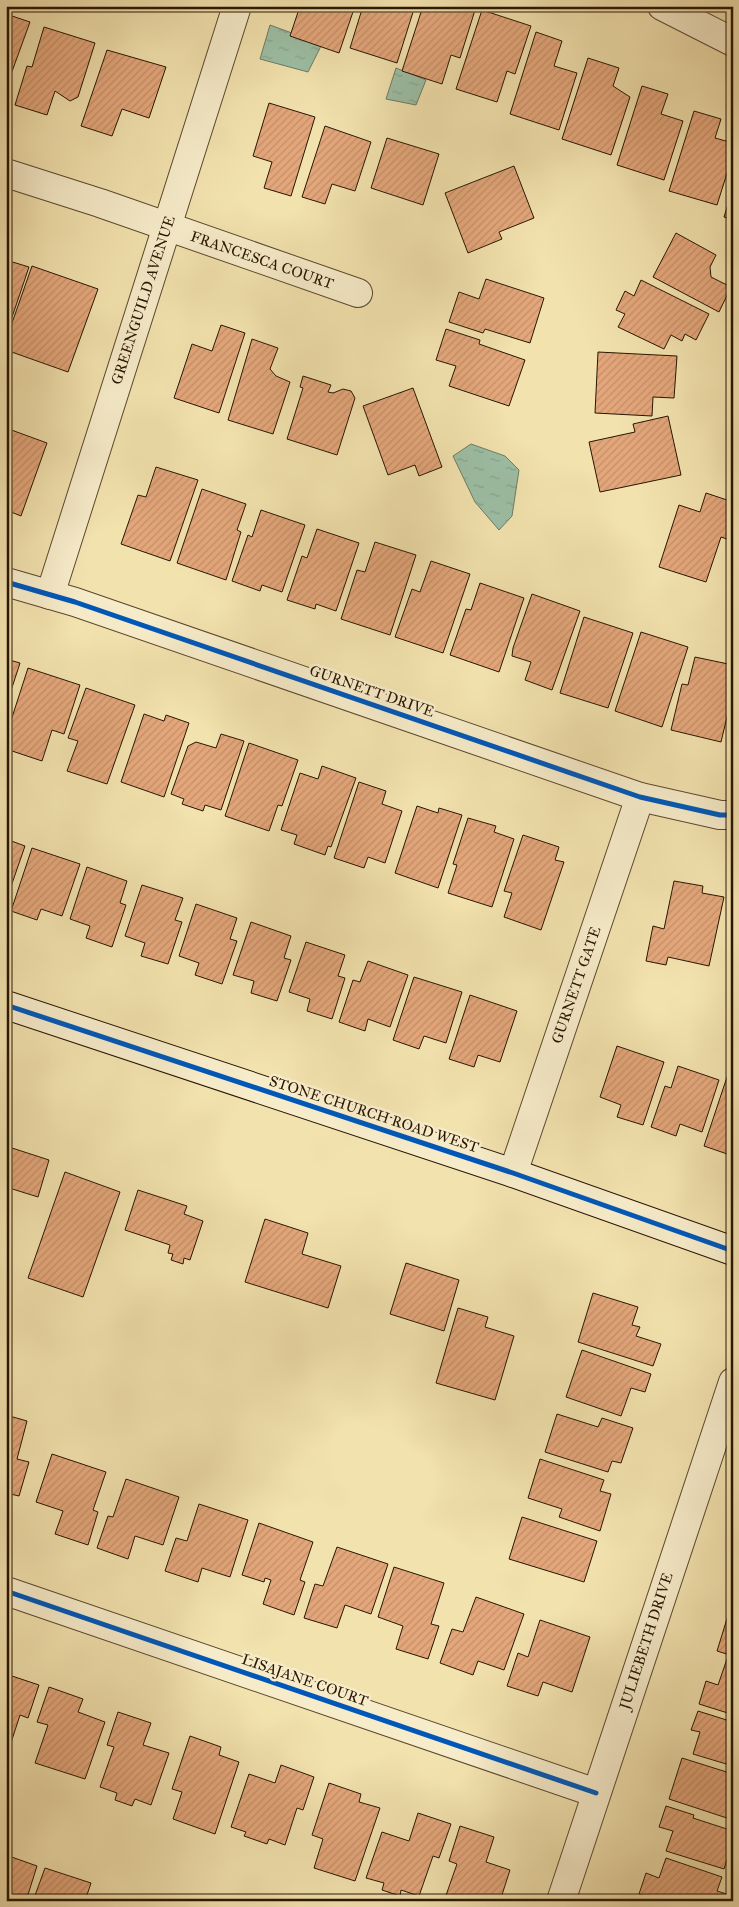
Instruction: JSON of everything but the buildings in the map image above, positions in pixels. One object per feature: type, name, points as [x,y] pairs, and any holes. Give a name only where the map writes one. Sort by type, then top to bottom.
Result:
[{"type":"street","name":"GREENGUILD AVENUE","points":[[50,595],[237,6]]},
{"type":"street","points":[[662,6],[733,42]]},
{"type":"street","name":"FRANCESCA COURT","points":[[6,173],[358,293]]},
{"type":"street","name":"GURNETT DRIVE","points":[[6,582],[50,595],[640,796],[720,815],[733,816]]},
{"type":"street","name":"GURNETT GATE","points":[[513,1173],[640,796]]},
{"type":"street","name":"STONE CHURCH ROAD WEST","points":[[6,1005],[513,1173],[733,1251]]},
{"type":"street","name":"JULIEBETH DRIVE","points":[[561,1901],[733,1382]]},
{"type":"street","name":"LISAJANE COURT","points":[[6,1591],[596,1793]]},
{"type":"water","points":[[270,25],[322,44],[308,72],[260,59]]},
{"type":"water","points":[[396,68],[426,80],[416,105],[386,99]]},
{"type":"water","points":[[471,444],[505,456],[519,470],[512,516],[499,530],[475,502],[453,456]]},
{"type":"cycle path","points":[[6,582],[75,602],[640,797],[720,815],[733,815]]},
{"type":"cycle path","points":[[6,1005],[513,1173],[733,1251]]},
{"type":"cycle path","points":[[6,1591],[596,1793]]}]
